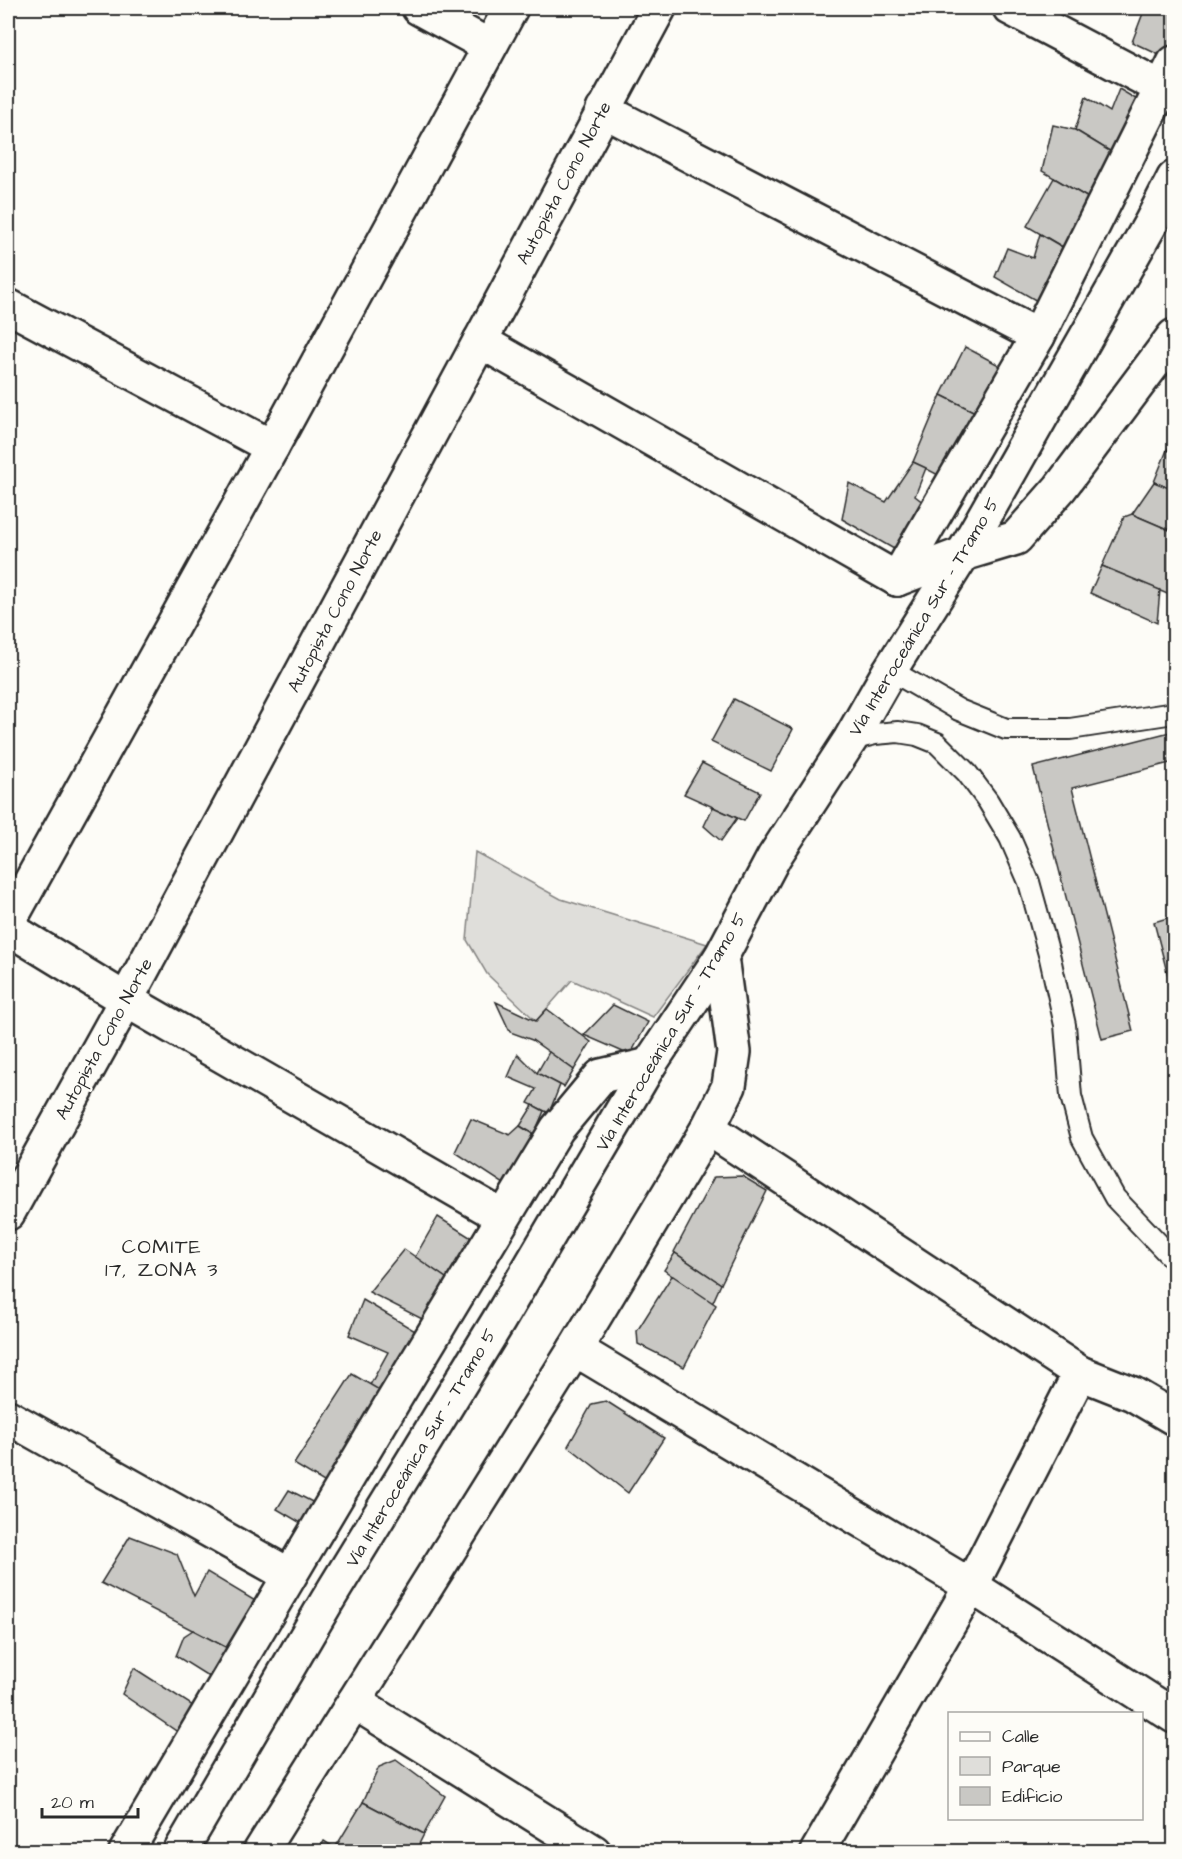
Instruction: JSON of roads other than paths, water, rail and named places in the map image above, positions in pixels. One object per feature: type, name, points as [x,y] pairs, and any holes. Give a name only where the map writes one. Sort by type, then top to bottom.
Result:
[{"type":"main road","points":[[419,8],[489,46]]},
{"type":"main road","points":[[8,923],[272,447],[511,8]]},
{"type":"main road","name":"Autopista Cono Norte","points":[[8,1213],[126,1000],[659,8]]},
{"type":"main road","points":[[897,579],[1038,336],[1168,75],[1010,8]]},
{"type":"main road","points":[[603,110],[1038,336]]},
{"type":"main road","name":"Vía Interoceánica Sur - Tramo 5","points":[[180,1851],[327,1601],[505,1310],[649,1065],[720,957],[774,857],[850,740],[890,670],[963,554],[1123,274],[1174,178]]},
{"type":"main road","points":[[8,306],[272,447]]},
{"type":"main road","points":[[897,579],[963,554],[1016,538],[1060,488],[1174,336]]},
{"type":"main road","points":[[480,341],[897,579]]},
{"type":"main road","points":[[8,928],[126,1000],[503,1217]]},
{"type":"main road","points":[[261,1851],[575,1348],[708,1128],[729,1086],[734,1052],[720,957]]},
{"type":"main road","points":[[126,1851],[557,1129],[601,1076],[649,1065]]},
{"type":"main road","points":[[708,1128],[1080,1373],[1133,1394],[1174,1418]]},
{"type":"main road","points":[[575,1348],[972,1586],[1174,1716]]},
{"type":"main road","points":[[817,1851],[972,1586],[1080,1373]]},
{"type":"main road","points":[[8,1417],[289,1575]]},
{"type":"main road","points":[[354,1702],[594,1851]]},
{"type":"lane","points":[[890,670],[959,710],[1006,729],[1070,729],[1174,713]]},
{"type":"lane","points":[[850,740],[875,734],[898,732],[917,735],[937,742],[967,773],[988,801],[1010,838],[1029,882],[1050,958],[1065,1026],[1071,1096],[1082,1138],[1115,1198],[1174,1260]]},
{"type":"district","name":"COMITE 17, ZONA 3","points":[[162,1258]]}]
